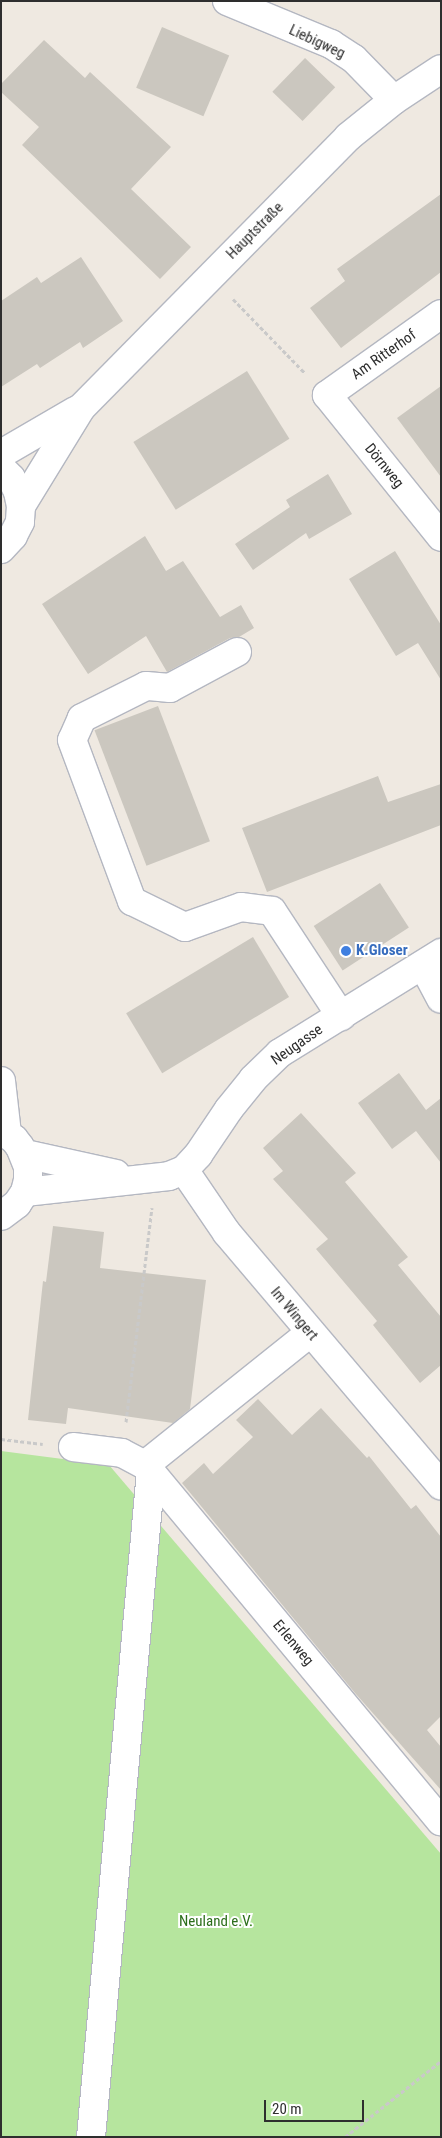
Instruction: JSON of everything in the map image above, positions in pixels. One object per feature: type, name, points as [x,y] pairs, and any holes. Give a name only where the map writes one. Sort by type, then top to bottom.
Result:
[{"type":"street","name":"Liebigweg","points":[[227,1],[331,44],[354,59],[394,100]]},
{"type":"street","name":"Hauptstraße","points":[[21,506],[81,408],[348,137],[394,100],[441,69]]},
{"type":"street","name":"Am Ritterhof","points":[[327,395],[441,314]]},
{"type":"street","name":"Dörnweg","points":[[327,395],[441,537]]},
{"type":"street","name":"Hauptstraße","points":[[1,454],[81,408]]},
{"type":"street","points":[[1,468],[12,478],[21,506],[20,522],[13,536],[1,550]]},
{"type":"street","points":[[237,652],[170,688],[146,686],[82,718],[72,740],[132,901],[185,927],[241,907],[272,911],[341,1016]]},
{"type":"street","points":[[432,959],[441,1000]]},
{"type":"street","name":"Neugasse","points":[[161,1175],[198,1155],[229,1109],[253,1079],[280,1053],[432,959]]},
{"type":"street","points":[[1,1081],[4,1132],[14,1139],[25,1154],[28,1167],[28,1180],[25,1192],[17,1204],[1,1216]]},
{"type":"street","points":[[25,1154],[161,1175]]},
{"type":"street","points":[[25,1192],[161,1175]]},
{"type":"street","name":"Im Wingert","points":[[161,1175],[227,1233],[441,1485]]},
{"type":"street","points":[[91,2137],[139,1463],[310,1333]]},
{"type":"street","points":[[73,1447],[139,1463]]},
{"type":"street","name":"Erlenweg","points":[[139,1463],[441,1821]]},
{"type":"path","points":[[241,308],[327,395]]},
{"type":"path","points":[[139,1463],[149,1223],[161,1175]]},
{"type":"path","points":[[1,1439],[73,1447]]},
{"type":"path","points":[[346,2137],[441,2061]]},
{"type":"green space","name":"Neuland e.V.","points":[[1,1451],[109,1465],[441,1854],[441,2137],[1,2137]]},
{"type":"building","points":[[162,27],[229,56],[203,116],[136,88]]},
{"type":"building","points":[[44,40],[85,78],[90,72],[171,147],[131,189],[191,247],[160,279],[22,145],[39,127],[1,92],[1,84]]},
{"type":"building","points":[[305,58],[335,87],[303,121],[272,92]]},
{"type":"building","points":[[441,194],[441,272],[341,348],[310,308],[345,281],[337,269]]},
{"type":"building","points":[[81,257],[123,321],[83,348],[80,342],[40,368],[37,364],[1,387],[1,301],[37,277],[41,283]]},
{"type":"building","points":[[247,371],[289,439],[176,510],[133,442]]},
{"type":"building","points":[[441,386],[441,477],[397,418]]},
{"type":"building","points":[[328,474],[352,514],[309,539],[306,533],[253,570],[235,544],[290,507],[286,500]]},
{"type":"building","points":[[145,536],[166,571],[183,561],[220,617],[241,605],[254,628],[239,637],[230,638],[167,672],[146,636],[88,674],[42,604]]},
{"type":"building","points":[[395,551],[441,625],[441,680],[418,643],[396,656],[349,579]]},
{"type":"building","points":[[158,706],[210,841],[146,866],[95,730]]},
{"type":"building","points":[[378,776],[388,802],[441,784],[441,825],[267,892],[242,828]]},
{"type":"building","points":[[380,883],[409,927],[343,970],[314,926]]},
{"type":"building","points":[[253,937],[289,997],[162,1073],[126,1013]]},
{"type":"building","points":[[399,1073],[426,1110],[441,1098],[441,1163],[416,1131],[392,1149],[358,1103]]},
{"type":"building","points":[[301,1113],[356,1173],[345,1182],[408,1257],[398,1265],[441,1317],[441,1365],[420,1383],[373,1325],[377,1321],[316,1249],[328,1239],[273,1179],[283,1171],[263,1148]]},
{"type":"building","points":[[53,1226],[104,1232],[100,1268],[206,1280],[190,1409],[173,1423],[68,1408],[66,1424],[28,1420],[43,1281],[46,1282]]},
{"type":"building","points":[[258,1399],[292,1435],[321,1408],[367,1458],[369,1456],[411,1509],[416,1505],[441,1537],[441,1716],[427,1730],[441,1747],[441,1790],[355,1693],[182,1483],[204,1463],[213,1474],[253,1437],[236,1420]]},
{"type":"place","name":"K.Gloser","points":[[346,951]]}]
